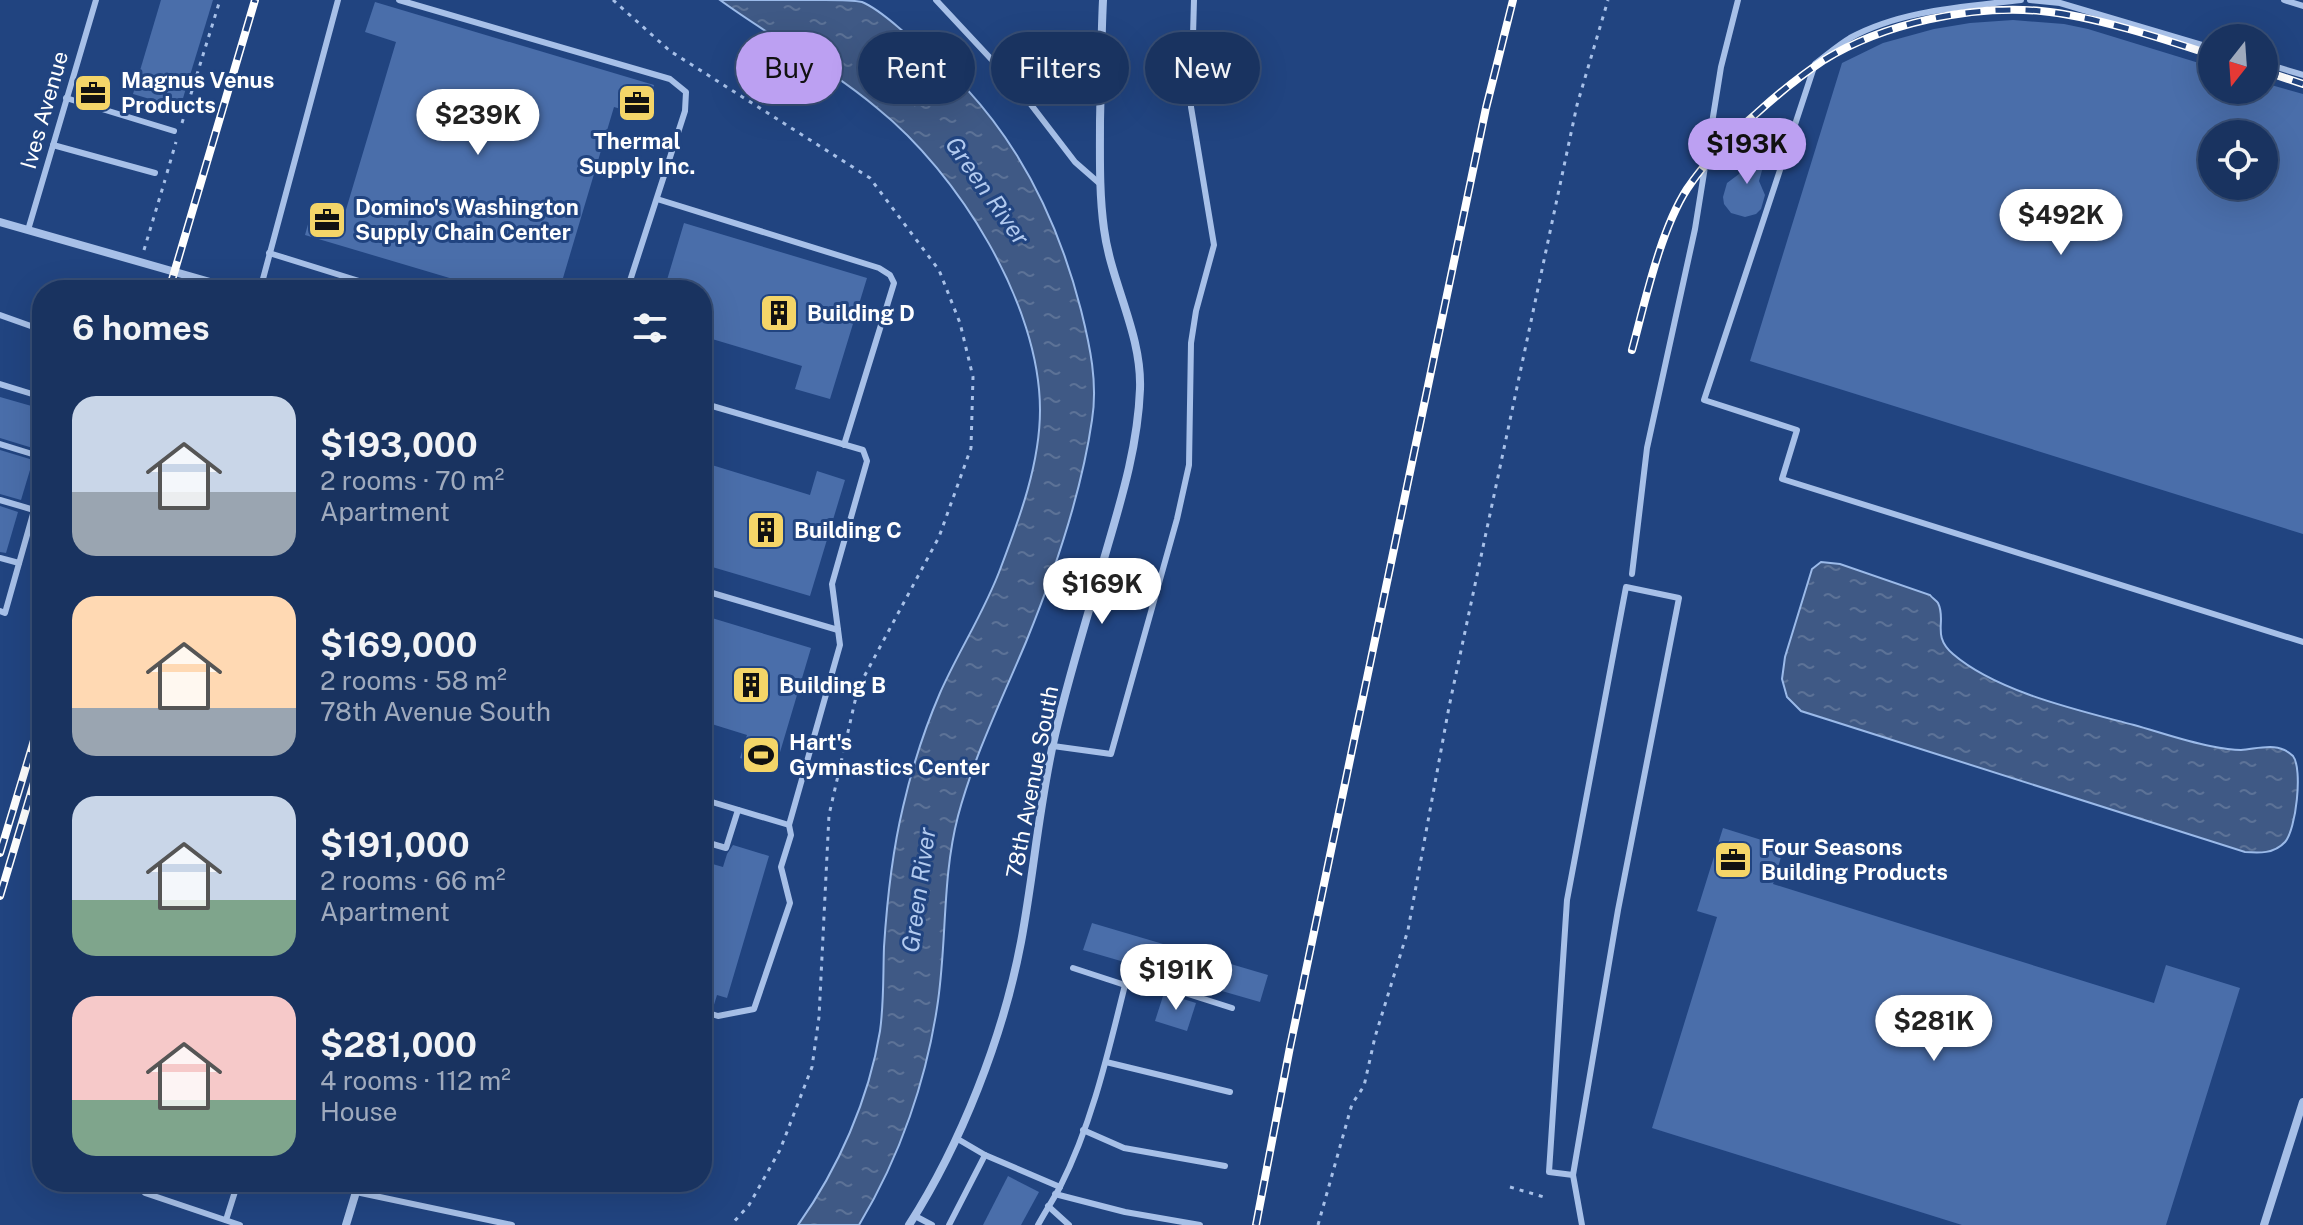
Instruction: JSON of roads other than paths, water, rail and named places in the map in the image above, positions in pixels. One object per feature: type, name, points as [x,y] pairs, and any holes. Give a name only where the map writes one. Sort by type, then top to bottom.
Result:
[{"type":"street","name":"78th Avenue South","points":[[909,1225],[956,1138],[995,1039],[1021,945],[1053,746],[1132,456],[1138,411],[1139,360],[1110,259],[1099,183],[1103,0]]},
{"type":"street","points":[[0,222],[203,280]]},
{"type":"street","points":[[2264,1225],[2303,1102]]},
{"type":"street","points":[[346,1225],[356,1192]]},
{"type":"lane","points":[[83,0],[95,2]]},
{"type":"lane","points":[[262,280],[338,0]]},
{"type":"lane","points":[[399,0],[670,79],[686,92],[685,111],[630,280]]},
{"type":"lane","points":[[936,0],[1019,89],[1075,162],[1099,183]]},
{"type":"lane","points":[[1053,746],[1111,754],[1177,519],[1189,465],[1191,343],[1196,311],[1214,245],[1191,107],[1194,0]]},
{"type":"lane","points":[[1632,574],[1647,448],[1695,229],[1721,67],[1738,0]]},
{"type":"lane","points":[[2021,0],[1897,19],[1850,38],[1815,64],[1704,400],[1797,430],[1782,479],[2303,642]]},
{"type":"lane","points":[[2030,0],[2060,3],[2198,44]]},
{"type":"lane","points":[[2284,0],[2303,6]]},
{"type":"lane","name":"Ives Avenue","points":[[28,230],[95,2]]},
{"type":"lane","points":[[2278,67],[2303,75]]},
{"type":"lane","points":[[66,98],[174,131]]},
{"type":"lane","points":[[53,145],[155,173]]},
{"type":"lane","points":[[657,199],[879,268],[890,275],[894,283],[844,445]]},
{"type":"lane","points":[[269,253],[356,280]]},
{"type":"lane","points":[[0,315],[32,326]]},
{"type":"lane","points":[[0,384],[32,394]]},
{"type":"lane","points":[[712,406],[863,450],[867,461],[832,584],[840,645],[837,660],[789,825],[791,835],[781,867],[790,903],[754,1009],[718,1016],[712,1014]]},
{"type":"lane","points":[[0,444],[32,454]]},
{"type":"lane","points":[[0,500],[32,509]]},
{"type":"lane","points":[[0,611],[5,613],[32,517]]},
{"type":"lane","points":[[0,558],[19,563]]},
{"type":"lane","points":[[1573,1175],[1549,1172],[1567,900],[1626,587],[1679,598],[1618,910],[1573,1175],[1582,1225]]},
{"type":"lane","points":[[712,593],[838,630]]},
{"type":"lane","points":[[712,802],[789,825]]},
{"type":"lane","points":[[712,844],[726,848],[738,810]]},
{"type":"lane","points":[[1073,968],[1125,985],[1141,979],[1232,1008]]},
{"type":"lane","points":[[1038,1225],[1060,1187],[1083,1130],[1106,1062],[1125,985]]},
{"type":"lane","points":[[1106,1062],[1230,1092]]},
{"type":"lane","points":[[1083,1130],[1124,1148],[1225,1166]]},
{"type":"lane","points":[[956,1138],[985,1155],[1060,1187]]},
{"type":"lane","points":[[949,1225],[985,1155]]},
{"type":"lane","points":[[145,1192],[240,1225]]},
{"type":"lane","points":[[226,1220],[235,1192]]},
{"type":"lane","points":[[356,1192],[512,1225]]},
{"type":"lane","points":[[1055,1194],[1125,1212],[1200,1225]]},
{"type":"lane","points":[[1048,1206],[1069,1225]]},
{"type":"lane","points":[[915,1216],[932,1225]]},
{"type":"water","points":[[720,0],[862,2],[903,32],[858,32],[858,93],[842,82],[842,32],[768,32]]},
{"type":"water","name":"Green River","points":[[975,99],[994,121],[1037,191],[1069,269],[1084,324],[1094,392],[1087,448],[1066,533],[1037,615],[980,750],[958,816],[949,862],[938,1001],[927,1059],[910,1117],[887,1172],[859,1225],[798,1225],[839,1157],[868,1082],[880,1031],[888,894],[910,778],[934,707],[995,583],[1008,548],[1033,470],[1039,430],[1036,369],[1026,327],[1010,285],[989,244],[937,168],[872,104],[975,104]]},
{"type":"water","points":[[1821,562],[1840,564],[1930,595],[1938,603],[1941,634],[1946,647],[1971,667],[2015,689],[2200,744],[2237,750],[2274,747],[2287,751],[2296,763],[2298,786],[2295,813],[2285,842],[2271,851],[2245,852],[1801,711],[1787,697],[1782,679],[1785,657],[1812,569]]},
{"type":"railway","points":[[172,280],[255,0]]},
{"type":"railway","points":[[1256,1225],[1290,1047],[1486,108],[1513,0]]},
{"type":"railway","points":[[1632,350],[1661,246],[1677,206],[1694,179],[1728,139],[1773,99],[1815,66],[1848,47],[1929,19],[2014,10],[2041,11],[2105,23],[2198,51]]},
{"type":"railway","points":[[2278,76],[2303,84]]},
{"type":"railway","points":[[0,853],[32,747]]},
{"type":"railway","points":[[0,896],[32,789]]},
{"type":"place","name":"Magnus Venus Products","points":[[93,93]]},
{"type":"place","name":"Thermal Supply Inc.","points":[[637,103]]},
{"type":"place","name":"Domino's Washington Supply Chain Center","points":[[327,220]]},
{"type":"place","name":"Building D","points":[[779,313]]},
{"type":"place","name":"Building C","points":[[766,530]]},
{"type":"place","name":"Building B","points":[[751,685]]},
{"type":"place","name":"Hart's Gymnastics Center","points":[[761,755]]},
{"type":"place","name":"Four Seasons Building Products","points":[[1733,860]]}]
